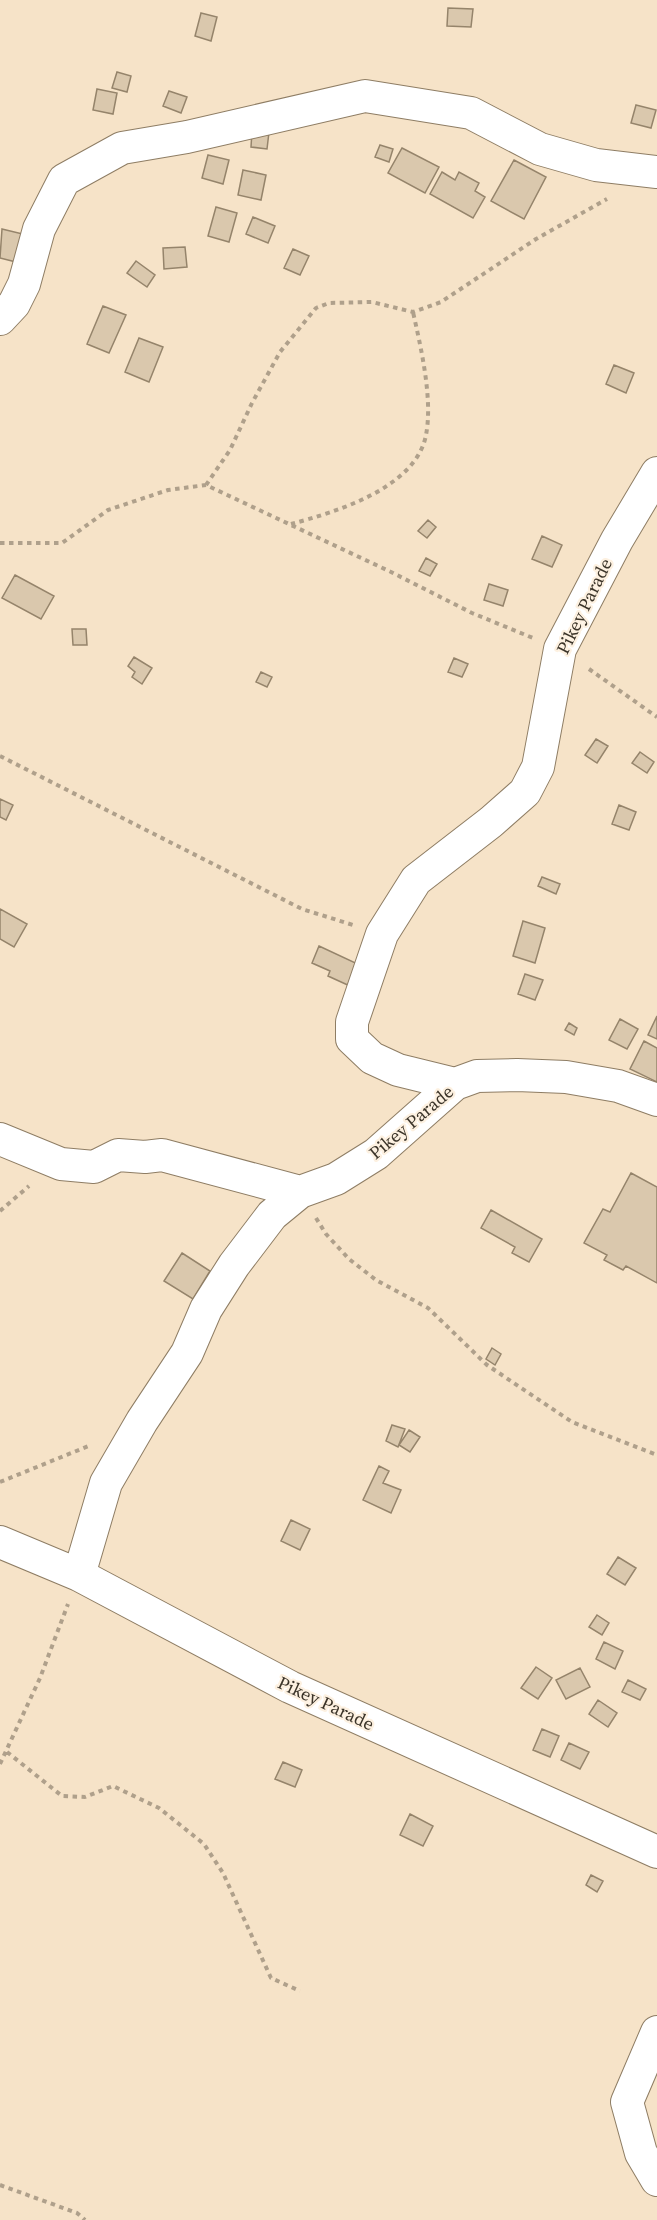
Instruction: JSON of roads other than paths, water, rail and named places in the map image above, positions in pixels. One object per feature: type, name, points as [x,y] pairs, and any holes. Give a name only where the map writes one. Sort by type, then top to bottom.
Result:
[{"type":"street","points":[[0,319],[14,304],[24,284],[39,229],[64,180],[122,148],[187,137],[364,96],[471,113],[540,149],[596,165],[657,172]]},
{"type":"street","name":"Pikey Parade","points":[[455,1084],[398,1070],[372,1058],[352,1039],[352,1022],[382,934],[416,880],[525,792],[537,767],[560,649],[617,540],[657,473]]},
{"type":"street","name":"Pikey Parade","points":[[79,1575],[106,1483],[142,1421],[187,1353],[206,1309],[234,1265],[272,1215],[300,1192],[336,1179],[376,1154],[455,1084],[477,1076],[566,1077],[618,1086],[657,1100]]},
{"type":"street","points":[[0,1139],[61,1164],[94,1167],[118,1155],[146,1157],[162,1155],[300,1192]]},
{"type":"street","name":"Pikey Parade","points":[[0,1542],[79,1575],[290,1687],[657,1852]]},
{"type":"street","points":[[657,2032],[627,2102],[641,2153],[657,2180]]}]
